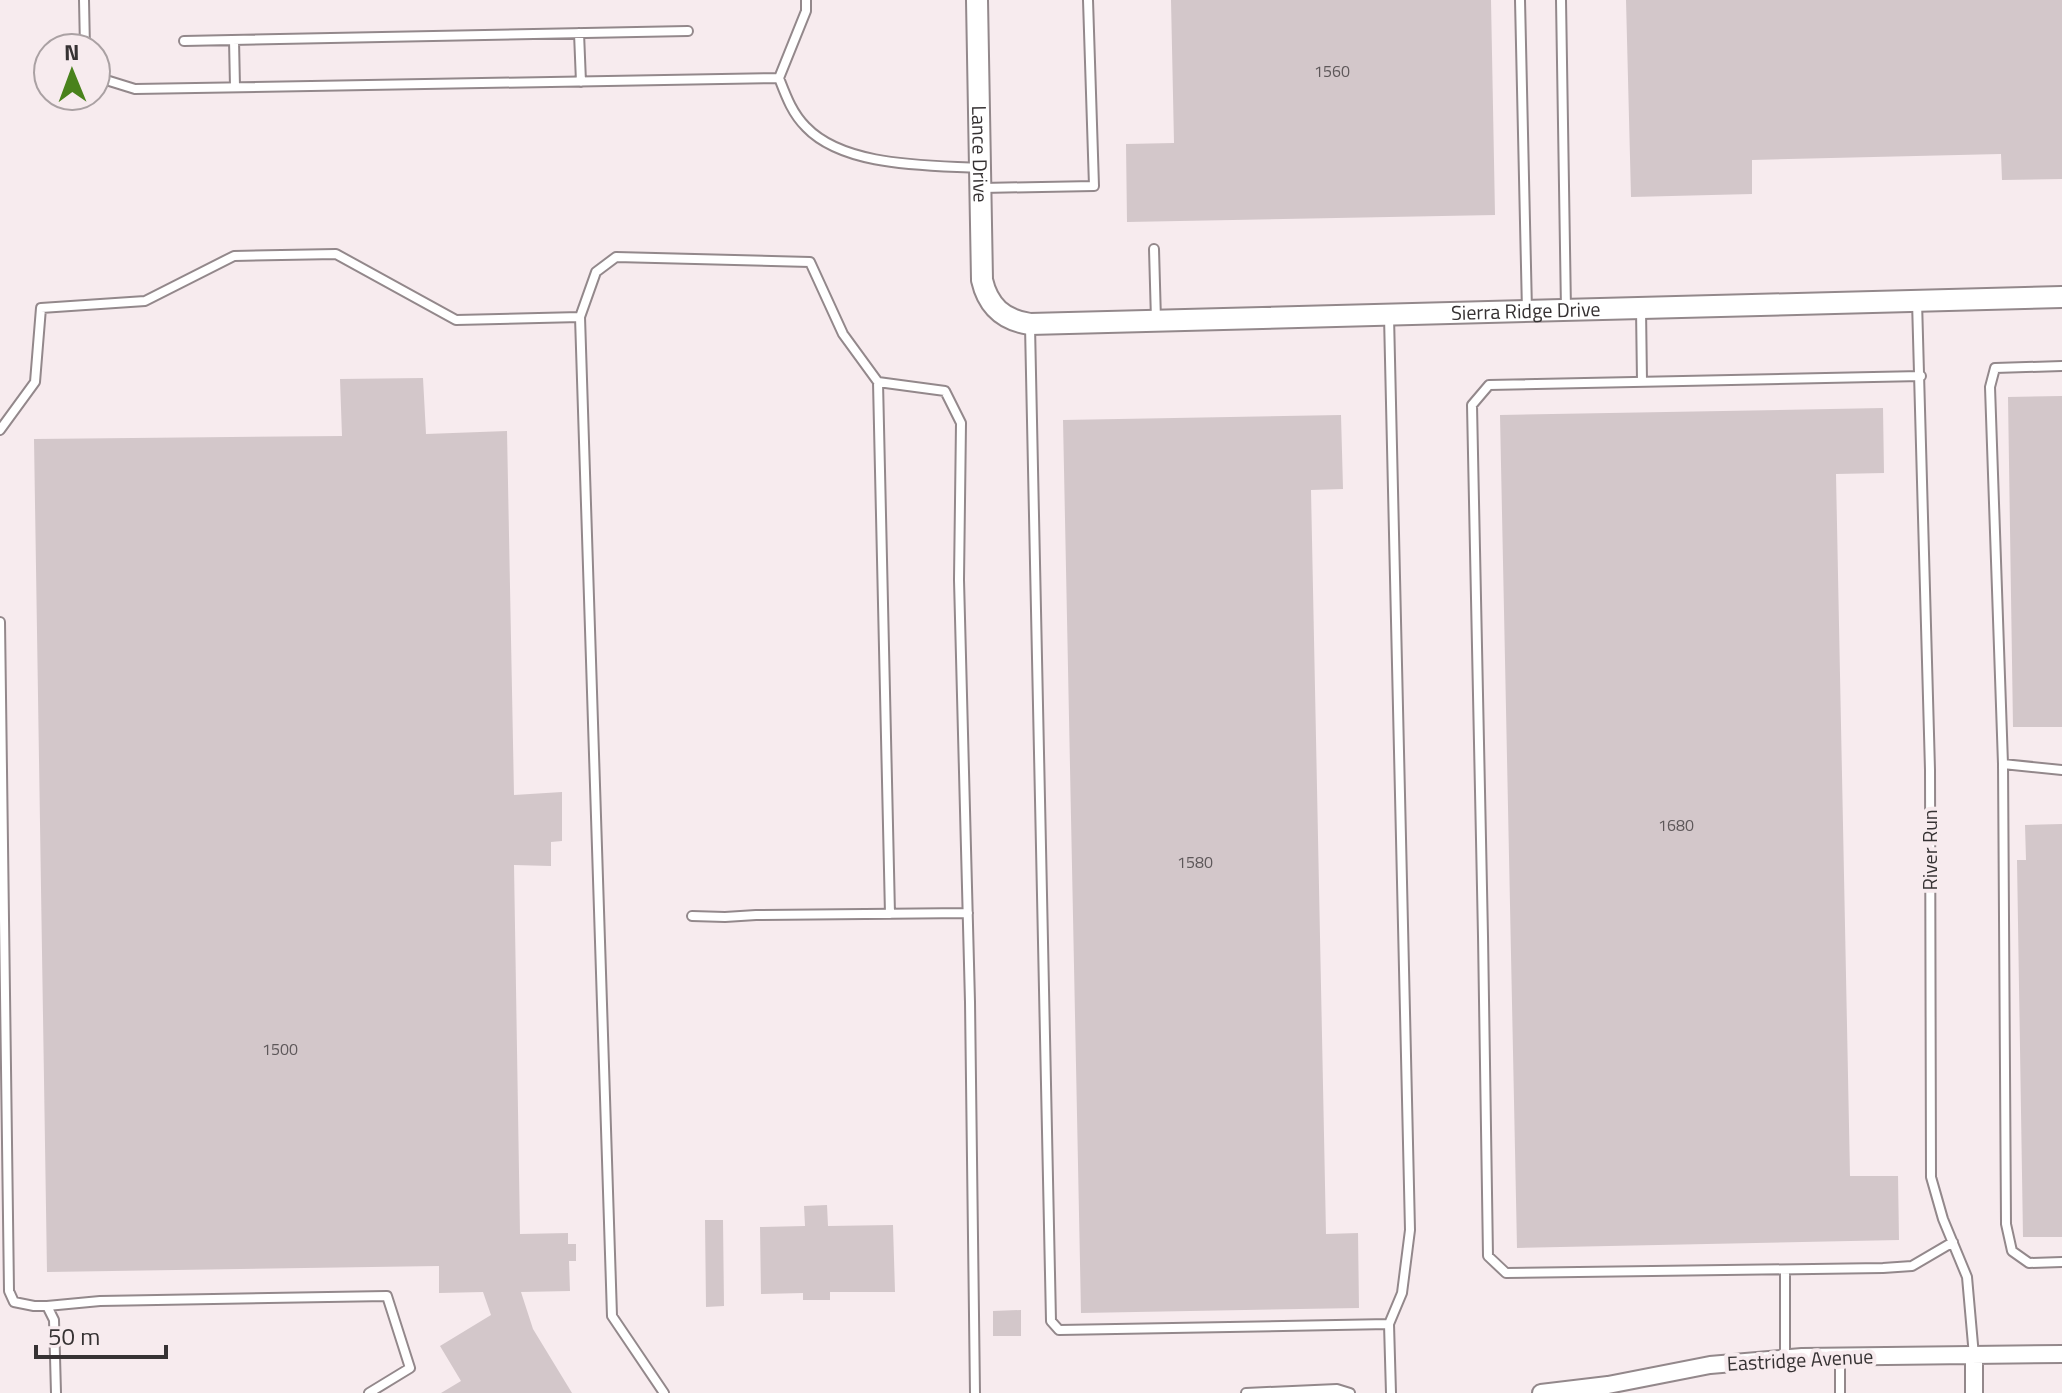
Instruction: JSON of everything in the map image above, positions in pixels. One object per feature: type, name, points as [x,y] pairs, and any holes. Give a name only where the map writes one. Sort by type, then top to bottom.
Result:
[{"type":"street","name":"Lance Drive","points":[[977,0],[982,280],[985,294],[993,307]]},
{"type":"street","name":"Sierra Ridge Drive","points":[[993,307],[1007,318],[1030,324],[2062,297]]},
{"type":"street","name":"Eastridge Avenue","points":[[1541,1393],[1633,1386],[1710,1365],[1785,1359],[2062,1354]]},
{"type":"street","name":"River Run","points":[[1974,1356],[1974,1393]]},
{"type":"lane","points":[[84,0],[85,32]]},
{"type":"lane","points":[[806,0],[806,11],[779,78],[790,106],[806,128],[828,144],[862,156],[981,178],[1094,186],[1088,0]]},
{"type":"lane","points":[[1520,0],[1527,312]]},
{"type":"lane","points":[[1561,0],[1566,311]]},
{"type":"lane","points":[[184,41],[688,31]]},
{"type":"lane","points":[[579,33],[581,82]]},
{"type":"lane","points":[[234,40],[235,87]]},
{"type":"lane","points":[[112,82],[135,89],[779,78]]},
{"type":"lane","points":[[1154,249],[1156,321]]},
{"type":"lane","points":[[0,430],[35,382],[41,308],[145,301],[234,256],[336,254],[456,320],[580,317]]},
{"type":"lane","points":[[664,1393],[612,1316],[580,317],[596,272],[616,257],[810,262],[843,334],[878,382],[890,914]]},
{"type":"lane","name":"River Run","points":[[1917,301],[1930,770],[1931,1177],[1943,1219],[1967,1277],[1974,1356]]},
{"type":"lane","points":[[1641,309],[1642,381]]},
{"type":"lane","points":[[1389,316],[1410,1230],[1402,1293],[1389,1324],[1391,1393]]},
{"type":"lane","points":[[1030,324],[1051,1321],[1059,1330],[1389,1324]]},
{"type":"lane","points":[[2062,366],[1995,368],[1990,387],[2003,764],[2006,1224],[2012,1251],[2029,1263],[2062,1262]]},
{"type":"lane","points":[[1921,376],[1489,385],[1472,405],[1488,1256],[1506,1273],[1883,1268],[1912,1266],[1953,1242]]},
{"type":"lane","points":[[878,382],[945,391],[961,423],[959,580],[968,913],[975,1393]]},
{"type":"lane","points":[[0,622],[9,1291],[14,1302],[47,1306],[100,1301],[387,1296],[410,1368],[369,1393]]},
{"type":"lane","points":[[2003,764],[2062,770]]},
{"type":"lane","points":[[692,916],[968,913]]},
{"type":"lane","points":[[1785,1270],[1785,1359]]},
{"type":"lane","points":[[47,1306],[54,1320],[56,1393]]},
{"type":"lane","points":[[1840,1357],[1840,1393]]},
{"type":"lane","points":[[1246,1393],[1337,1389],[1350,1393]]},
{"type":"building","points":[[1171,0],[1491,0],[1495,215],[1127,222],[1126,144],[1174,143]]},
{"type":"building","points":[[1626,0],[2062,0],[2062,179],[2002,180],[2001,154],[1752,160],[1752,194],[1631,197]]},
{"type":"building","points":[[423,378],[426,434],[507,431],[514,795],[562,792],[562,841],[551,842],[551,866],[514,865],[520,1234],[568,1233],[568,1244],[576,1244],[576,1261],[569,1261],[570,1291],[521,1292],[533,1329],[572,1393],[441,1393],[461,1381],[440,1346],[491,1315],[483,1292],[439,1293],[439,1266],[47,1272],[34,439],[342,436],[340,379]]},
{"type":"building","points":[[2062,396],[2062,727],[2013,727],[2008,397]]},
{"type":"building","points":[[1883,408],[1884,473],[1836,474],[1850,1176],[1898,1176],[1899,1240],[1517,1248],[1500,415]]},
{"type":"building","points":[[1341,415],[1343,489],[1311,490],[1326,1234],[1358,1233],[1359,1308],[1081,1313],[1063,420]]},
{"type":"building","points":[[2062,824],[2062,1237],[2023,1237],[2017,860],[2026,860],[2025,825]]},
{"type":"building","points":[[827,1205],[828,1226],[893,1225],[895,1292],[830,1292],[830,1300],[803,1300],[803,1293],[761,1294],[760,1227],[805,1226],[804,1206]]},
{"type":"building","points":[[705,1220],[723,1220],[724,1306],[706,1307]]},
{"type":"building","points":[[1021,1310],[1021,1336],[993,1336],[993,1311]]}]
